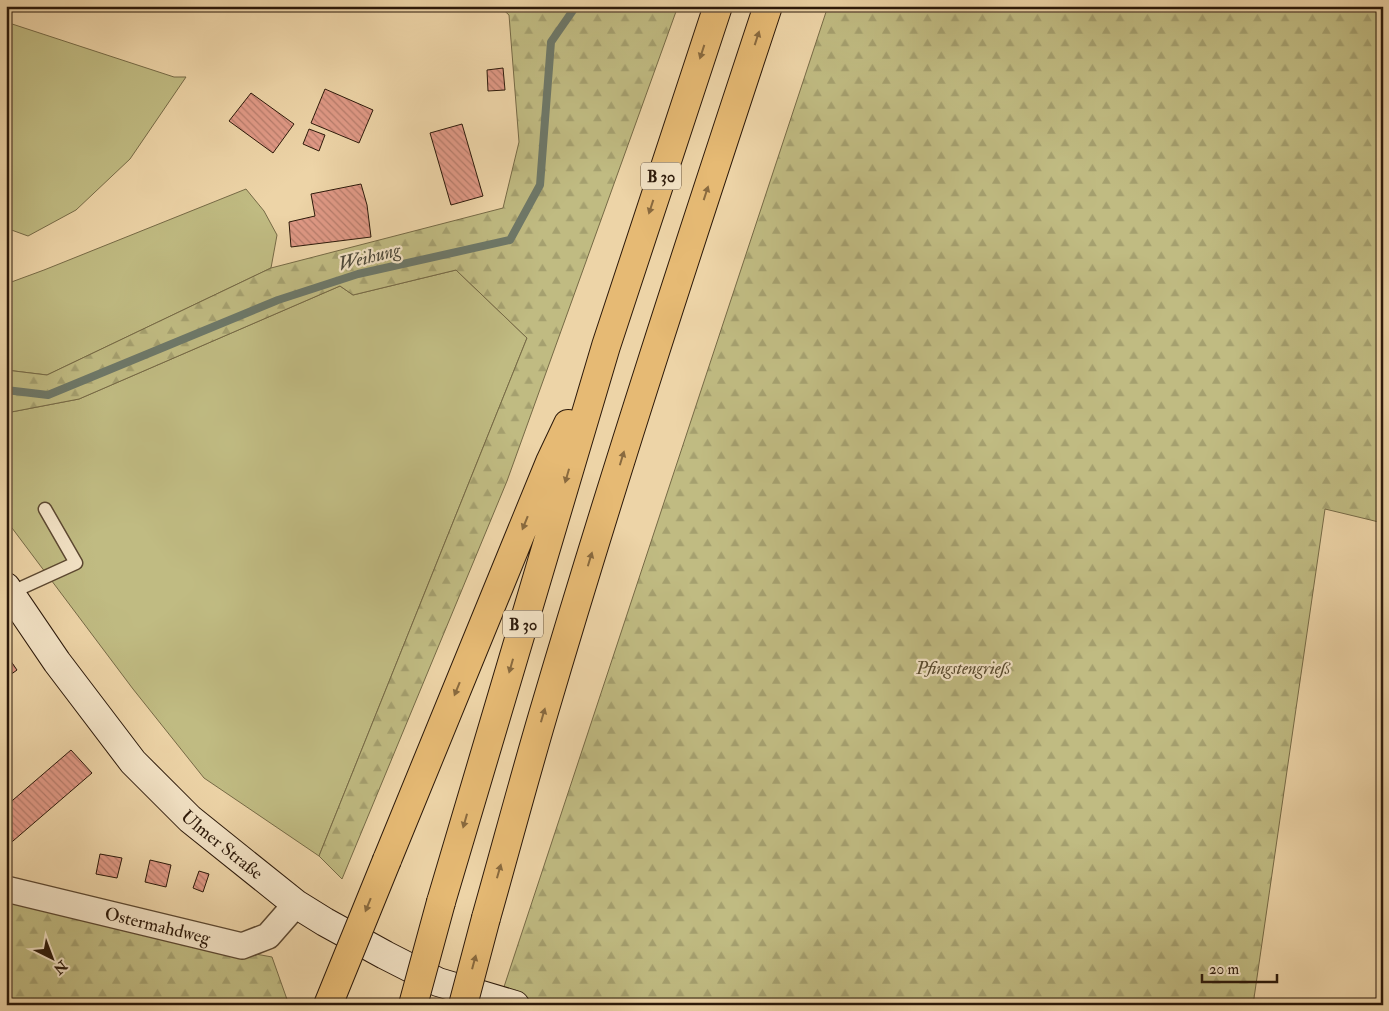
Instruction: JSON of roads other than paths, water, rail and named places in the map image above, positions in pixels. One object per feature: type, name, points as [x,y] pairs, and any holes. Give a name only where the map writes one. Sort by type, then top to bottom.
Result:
[{"type":"highway","name":"B 30","points":[[413,1005],[441,902],[606,346],[718,6]]},
{"type":"highway","name":"B 30","points":[[463,1005],[543,716],[605,512],[675,289],[768,6]]},
{"type":"highway","points":[[328,1005],[550,462],[606,346]]},
{"type":"main road","name":"Ulmer Straße","points":[[8,590],[57,662],[133,762],[190,819],[296,904],[385,955],[438,982],[514,1005]]},
{"type":"street","name":"Ostermahdweg","points":[[6,889],[242,946],[268,936],[296,904]]},
{"type":"lane","points":[[8,590],[76,563],[44,508]]},
{"type":"waterway","name":"Weihung","points":[[6,390],[48,395],[278,300],[358,274],[510,240],[540,185],[551,42],[576,6]]},
{"type":"park label","name":"Pfingstengrieß","points":[[963,668]]}]
